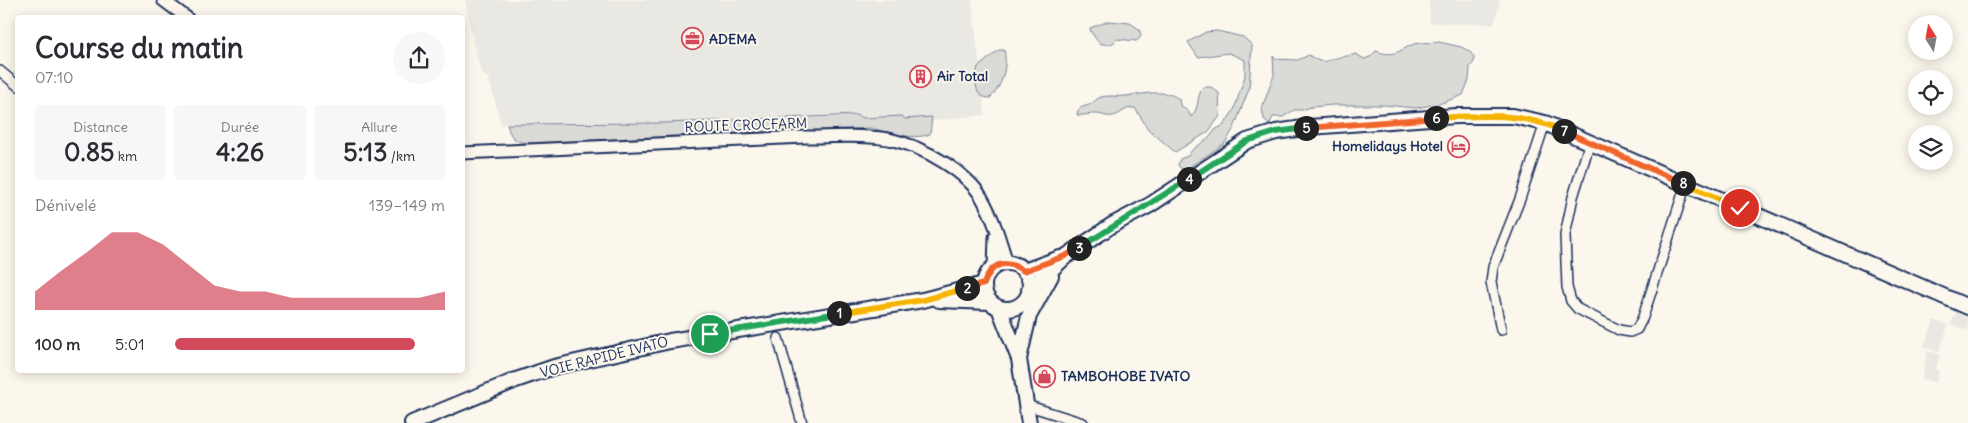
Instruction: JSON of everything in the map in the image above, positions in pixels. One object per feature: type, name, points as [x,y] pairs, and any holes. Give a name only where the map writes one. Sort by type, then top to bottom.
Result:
[{"type":"main road","points":[[923,300],[1014,308],[1065,257],[1112,225],[1150,205],[1247,141],[1276,132],[1335,125],[1447,117],[1513,116],[1545,123],[1968,308]]},
{"type":"main road","points":[[1024,271],[1065,257]]},
{"type":"main road","points":[[1019,359],[1029,316],[1050,277],[1065,257]]},
{"type":"main road","points":[[1019,359],[1029,280],[1024,271],[1015,265],[1000,265],[987,274],[984,284],[985,294],[994,305],[1019,359],[1029,423]]},
{"type":"main road","points":[[923,300],[984,284]]},
{"type":"main road","name":"VOIE RAPIDE IVATO","points":[[412,423],[516,380],[554,368],[670,341],[923,300]]},
{"type":"street","points":[[163,0],[183,15]]},
{"type":"street","points":[[0,71],[15,84]]},
{"type":"street","points":[[1501,330],[1491,282],[1493,267],[1520,199],[1545,123]]},
{"type":"street","name":"ROUTE CROCFARM","points":[[465,153],[805,137],[856,137],[893,140],[929,154],[950,166],[970,182],[981,197],[996,225],[1000,265]]},
{"type":"street","points":[[1590,142],[1573,197],[1565,235],[1567,287],[1572,302],[1578,309],[1619,330],[1630,332],[1637,329],[1643,317],[1686,184]]},
{"type":"street","points":[[778,338],[802,423]]},
{"type":"street","points":[[1026,404],[1083,423]]},
{"type":"shaded area","points":[[465,0],[972,0],[985,115],[932,121],[932,117],[905,119],[902,116],[863,118],[833,115],[665,123],[501,125],[489,79],[482,73],[475,52]]},
{"type":"shaded area","points":[[1429,0],[1500,0],[1494,24],[1430,23]]},
{"type":"shaded area","points":[[1109,21],[1130,23],[1139,29],[1141,36],[1136,41],[1117,39],[1109,44],[1099,43],[1090,28]]},
{"type":"shaded area","points":[[1217,31],[1243,37],[1252,45],[1249,89],[1234,128],[1225,143],[1188,168],[1181,169],[1178,165],[1180,159],[1188,156],[1192,150],[1210,137],[1215,130],[1224,125],[1234,110],[1245,76],[1245,60],[1229,53],[1198,57],[1188,42],[1206,32]]},
{"type":"shaded area","points":[[1439,42],[1461,47],[1469,51],[1474,57],[1474,62],[1470,67],[1469,80],[1463,95],[1442,103],[1416,108],[1384,105],[1332,105],[1294,110],[1283,117],[1273,117],[1270,123],[1272,129],[1264,119],[1262,108],[1274,75],[1273,56],[1275,59],[1298,60],[1309,55],[1318,60],[1325,61],[1356,54],[1364,59],[1370,57],[1376,51],[1388,54],[1400,51],[1414,44]]},
{"type":"shaded area","points":[[999,50],[1004,50],[1005,56],[1003,76],[998,88],[990,98],[984,97],[976,87],[978,67]]},
{"type":"shaded area","points":[[1203,87],[1211,87],[1219,93],[1220,116],[1208,132],[1175,152],[1148,129],[1135,108],[1113,116],[1096,114],[1077,115],[1080,108],[1091,104],[1101,97],[1160,93],[1179,99],[1180,105],[1188,111],[1191,117],[1196,110]]},
{"type":"shaded area","points":[[856,115],[863,118],[902,116],[905,119],[932,117],[930,134],[916,137],[870,128],[528,143],[513,138],[507,124],[665,123]]},
{"type":"shaded area","points":[[1956,312],[1968,317],[1968,331],[1951,324]]},
{"type":"shaded area","points":[[1934,320],[1948,325],[1939,352],[1924,347]]},
{"type":"shaded area","points":[[1927,351],[1940,354],[1936,369],[1939,371],[1936,383],[1922,379]]},
{"type":"place","name":"ADEMA","points":[[693,39]]},
{"type":"place","name":"Air Total","points":[[921,76]]},
{"type":"place","name":"Homelidays Hotel","points":[[1459,146]]},
{"type":"place","name":"TAMBOHOBE IVATO","points":[[1045,376]]},
{"type":"route","points":[[710,334],[923,300],[984,284],[987,274],[994,267],[1007,263],[1015,265],[1024,271],[1065,256],[1112,225],[1150,205],[1247,141],[1276,132],[1310,127],[1456,116],[1513,116],[1529,118],[1590,142],[1740,208]]}]
